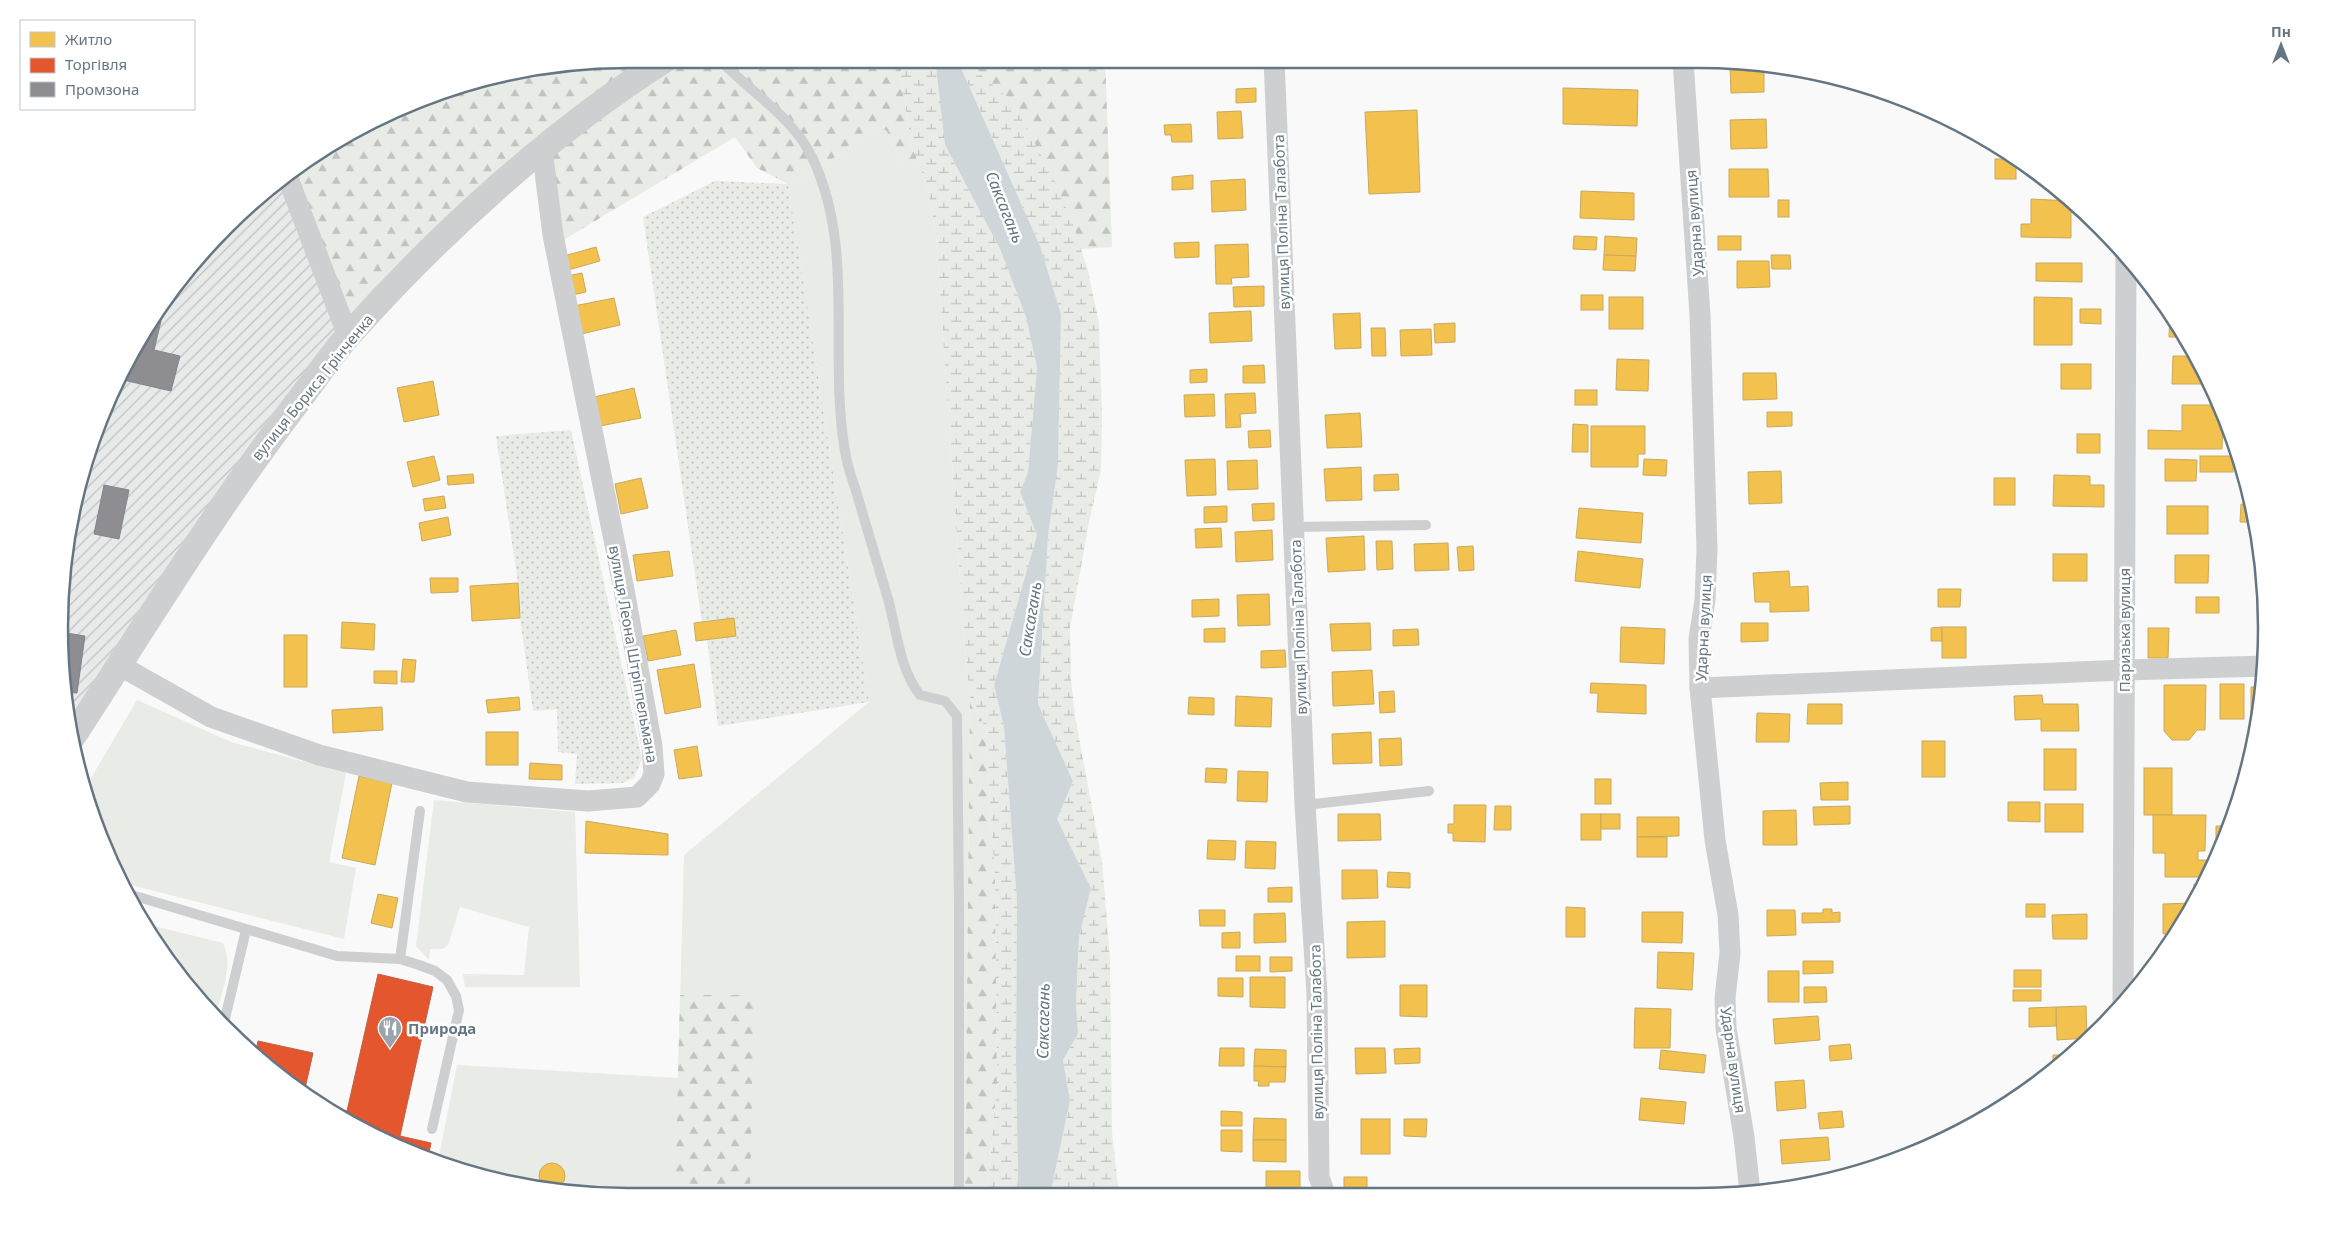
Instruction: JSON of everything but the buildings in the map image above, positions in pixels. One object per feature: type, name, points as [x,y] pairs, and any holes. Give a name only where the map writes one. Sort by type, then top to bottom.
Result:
[{"type":"street","name":"вулиця Бориса Грінченка","points":[[77,730],[250,465],[348,336],[442,238],[542,149],[623,86],[652,68]]},
{"type":"street","name":"вулиця Поліна Талабота","points":[[1274,68],[1305,805],[1317,994],[1319,1177],[1323,1188]]},
{"type":"street","name":"Ударна вулиця","points":[[1684,68],[1700,315],[1706,540],[1705,600],[1699,638],[1700,688],[1715,840],[1728,915],[1730,953],[1726,998],[1726,1028],[1744,1137],[1749,1186]]},
{"type":"street","name":"вулиця Леона Штріппельмана","points":[[119,665],[211,717],[319,755],[467,792],[588,801],[636,796],[650,784],[654,774],[652,746],[623,585],[553,235],[542,149]]},
{"type":"street","points":[[289,182],[348,336]]},
{"type":"street","name":"Паризька вулиця","points":[[2123,993],[2126,266]]},
{"type":"street","points":[[1700,688],[2257,666]]},
{"type":"lane","points":[[729,68],[789,123],[811,155],[825,188],[833,222],[839,291],[838,383],[845,452],[906,671],[920,695],[945,701],[957,716],[960,906],[959,1188]]},
{"type":"lane","points":[[1293,526],[1426,525]]},
{"type":"lane","points":[[1305,805],[1429,791]]},
{"type":"lane","points":[[400,959],[420,811]]},
{"type":"lane","points":[[137,897],[337,956],[400,959],[435,971],[447,980],[456,996],[459,1010],[432,1129]]},
{"type":"lane","points":[[225,1017],[246,930]]},
{"type":"shaded area","points":[[284,185],[348,336],[77,731],[72,701],[68,628],[72,555],[78,519],[97,448],[110,414],[125,380],[162,317],[207,258],[258,207]]},
{"type":"green space","points":[[628,68],[902,68],[900,74],[912,146],[918,162],[901,160],[886,130],[860,134],[841,153],[817,169],[788,184],[757,168],[735,137],[555,245],[542,150],[348,336],[289,182],[317,162],[380,125],[448,97],[519,78],[555,72]]},
{"type":"green space","points":[[902,68],[936,68],[945,145],[1000,249],[1026,317],[1037,368],[1028,472],[1020,492],[1037,535],[994,685],[1004,727],[1017,902],[1016,1062],[1018,1179],[1016,1188],[988,1188],[997,1083],[995,876],[985,727],[970,697],[964,636],[936,235],[928,189],[912,146],[900,74]]},
{"type":"green space","points":[[961,68],[973,68],[1013,102],[1047,166],[1071,218],[1088,271],[1099,323],[1102,412],[1101,470],[1089,522],[1070,628],[1071,680],[1075,716],[1102,861],[1110,960],[1112,1132],[1118,1188],[1051,1188],[1070,1101],[1063,1060],[1078,1034],[1076,1004],[1079,937],[1091,888],[1057,819],[1073,781],[1038,704],[1048,537],[1058,464],[1061,314],[1040,246]]},
{"type":"green space","points":[[973,68],[1105,68],[1112,247],[1081,249],[1071,218],[1013,102]]},
{"type":"green space","points":[[886,130],[901,160],[918,162],[928,189],[936,235],[964,636],[970,697],[965,1188],[591,1187],[519,1178],[439,1156],[457,1065],[678,1078],[684,855],[869,702],[788,184],[817,169],[841,153],[860,134]]},
{"type":"green space","points":[[715,181],[788,184],[869,702],[718,726],[707,640],[736,636],[734,619],[702,622],[643,217]]},
{"type":"green space","points":[[571,430],[642,759],[634,778],[622,783],[575,784],[577,754],[558,752],[557,709],[533,711],[520,618],[518,583],[496,436]]},
{"type":"green space","points":[[970,697],[985,727],[995,876],[997,1083],[988,1188],[965,1188]]},
{"type":"green space","points":[[137,700],[231,742],[346,773],[329,862],[356,868],[344,939],[130,885],[110,842],[89,781]]},
{"type":"green space","points":[[434,800],[575,812],[580,987],[465,987],[463,974],[524,975],[529,927],[460,907],[448,945],[443,949],[430,949],[429,960],[416,946]]},
{"type":"green space","points":[[154,926],[223,943],[226,952],[227,971],[218,1009],[183,969]]},
{"type":"green space","points":[[680,995],[754,995],[750,1188],[675,1188]]},
{"type":"water","name":"Саксагань","points":[[936,68],[961,68],[1040,246],[1061,314],[1058,464],[1048,537],[1038,704],[1073,781],[1057,819],[1091,888],[1079,937],[1076,1004],[1078,1034],[1063,1060],[1070,1101],[1051,1188],[1016,1188],[1018,1179],[1016,1062],[1017,902],[1004,727],[994,685],[1037,535],[1020,492],[1028,472],[1037,368],[1026,317],[1000,249],[945,145]]},
{"type":"place","name":"Природа","points":[[390,1049]]}]
